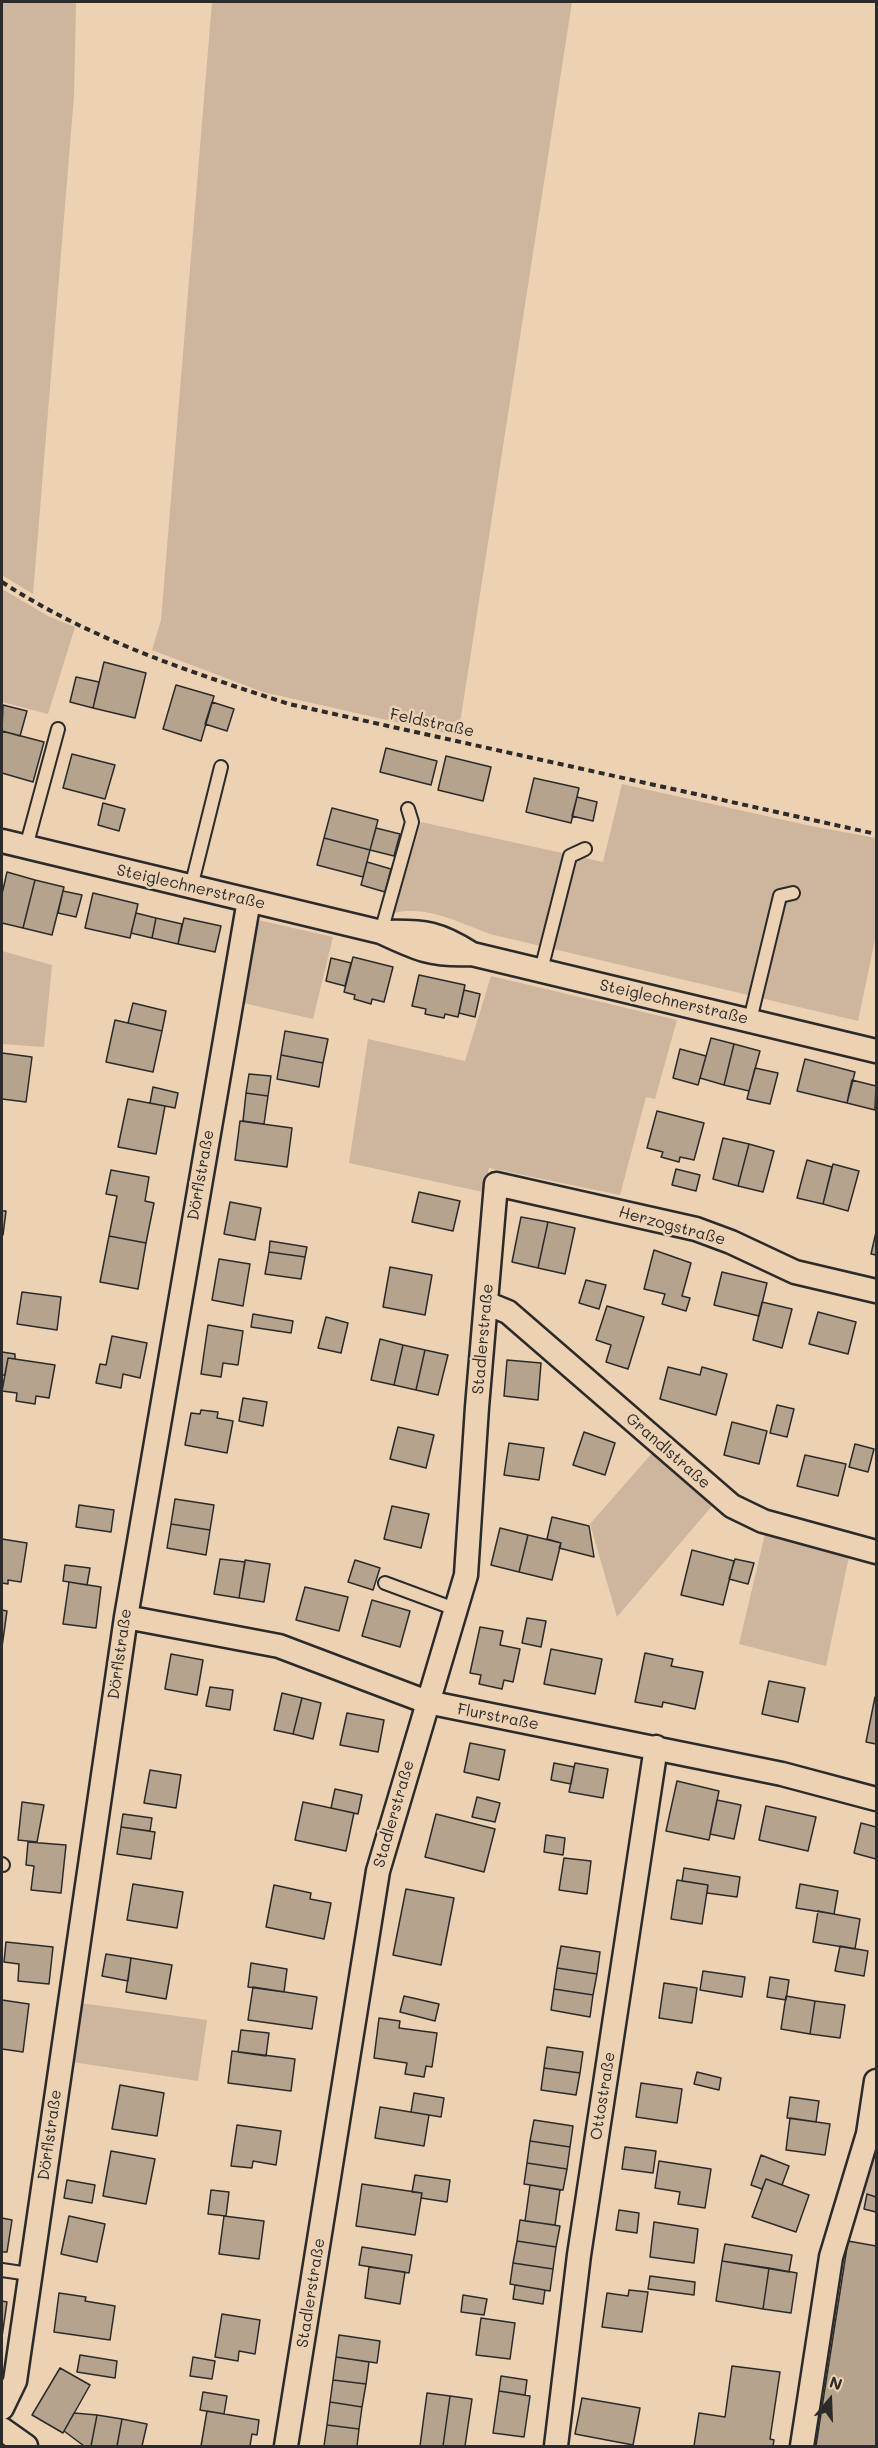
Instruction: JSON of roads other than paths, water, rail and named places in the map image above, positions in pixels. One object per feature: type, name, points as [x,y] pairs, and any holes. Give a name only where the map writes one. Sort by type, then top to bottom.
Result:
[{"type":"street","name":"Steiglechnerstraße","points":[[2,841],[381,932],[420,931],[449,940],[472,954],[876,1051]]},
{"type":"street","name":"Dörflstraße","points":[[2,2408],[15,2381],[126,1617],[249,900]]},
{"type":"street","name":"Herzogstraße","points":[[496,1184],[696,1229],[731,1242],[795,1272],[876,1291]]},
{"type":"street","name":"Stadlerstraße","points":[[286,2446],[378,1871],[466,1575],[496,1184]]},
{"type":"street","name":"Grandlstraße","points":[[486,1303],[508,1312],[732,1506],[763,1521],[876,1552]]},
{"type":"street","name":"Flurstraße","points":[[126,1617],[279,1646],[427,1702],[782,1774],[876,1799]]},
{"type":"street","name":"Ottostraße","points":[[556,2446],[579,2254],[656,1747]]},
{"type":"street","points":[[802,2446],[831,2257],[868,2134],[876,2081]]},
{"type":"street","points":[[2,2429],[26,2446]]},
{"type":"lane","points":[[26,847],[58,729]]},
{"type":"lane","points":[[191,887],[221,767]]},
{"type":"lane","points":[[381,932],[412,822],[408,809]]},
{"type":"lane","points":[[541,970],[570,856],[585,849]]},
{"type":"lane","points":[[750,1020],[780,896],[793,893]]},
{"type":"lane","points":[[385,1583],[455,1609]]},
{"type":"lane","points":[[2,2270],[29,2274]]}]
